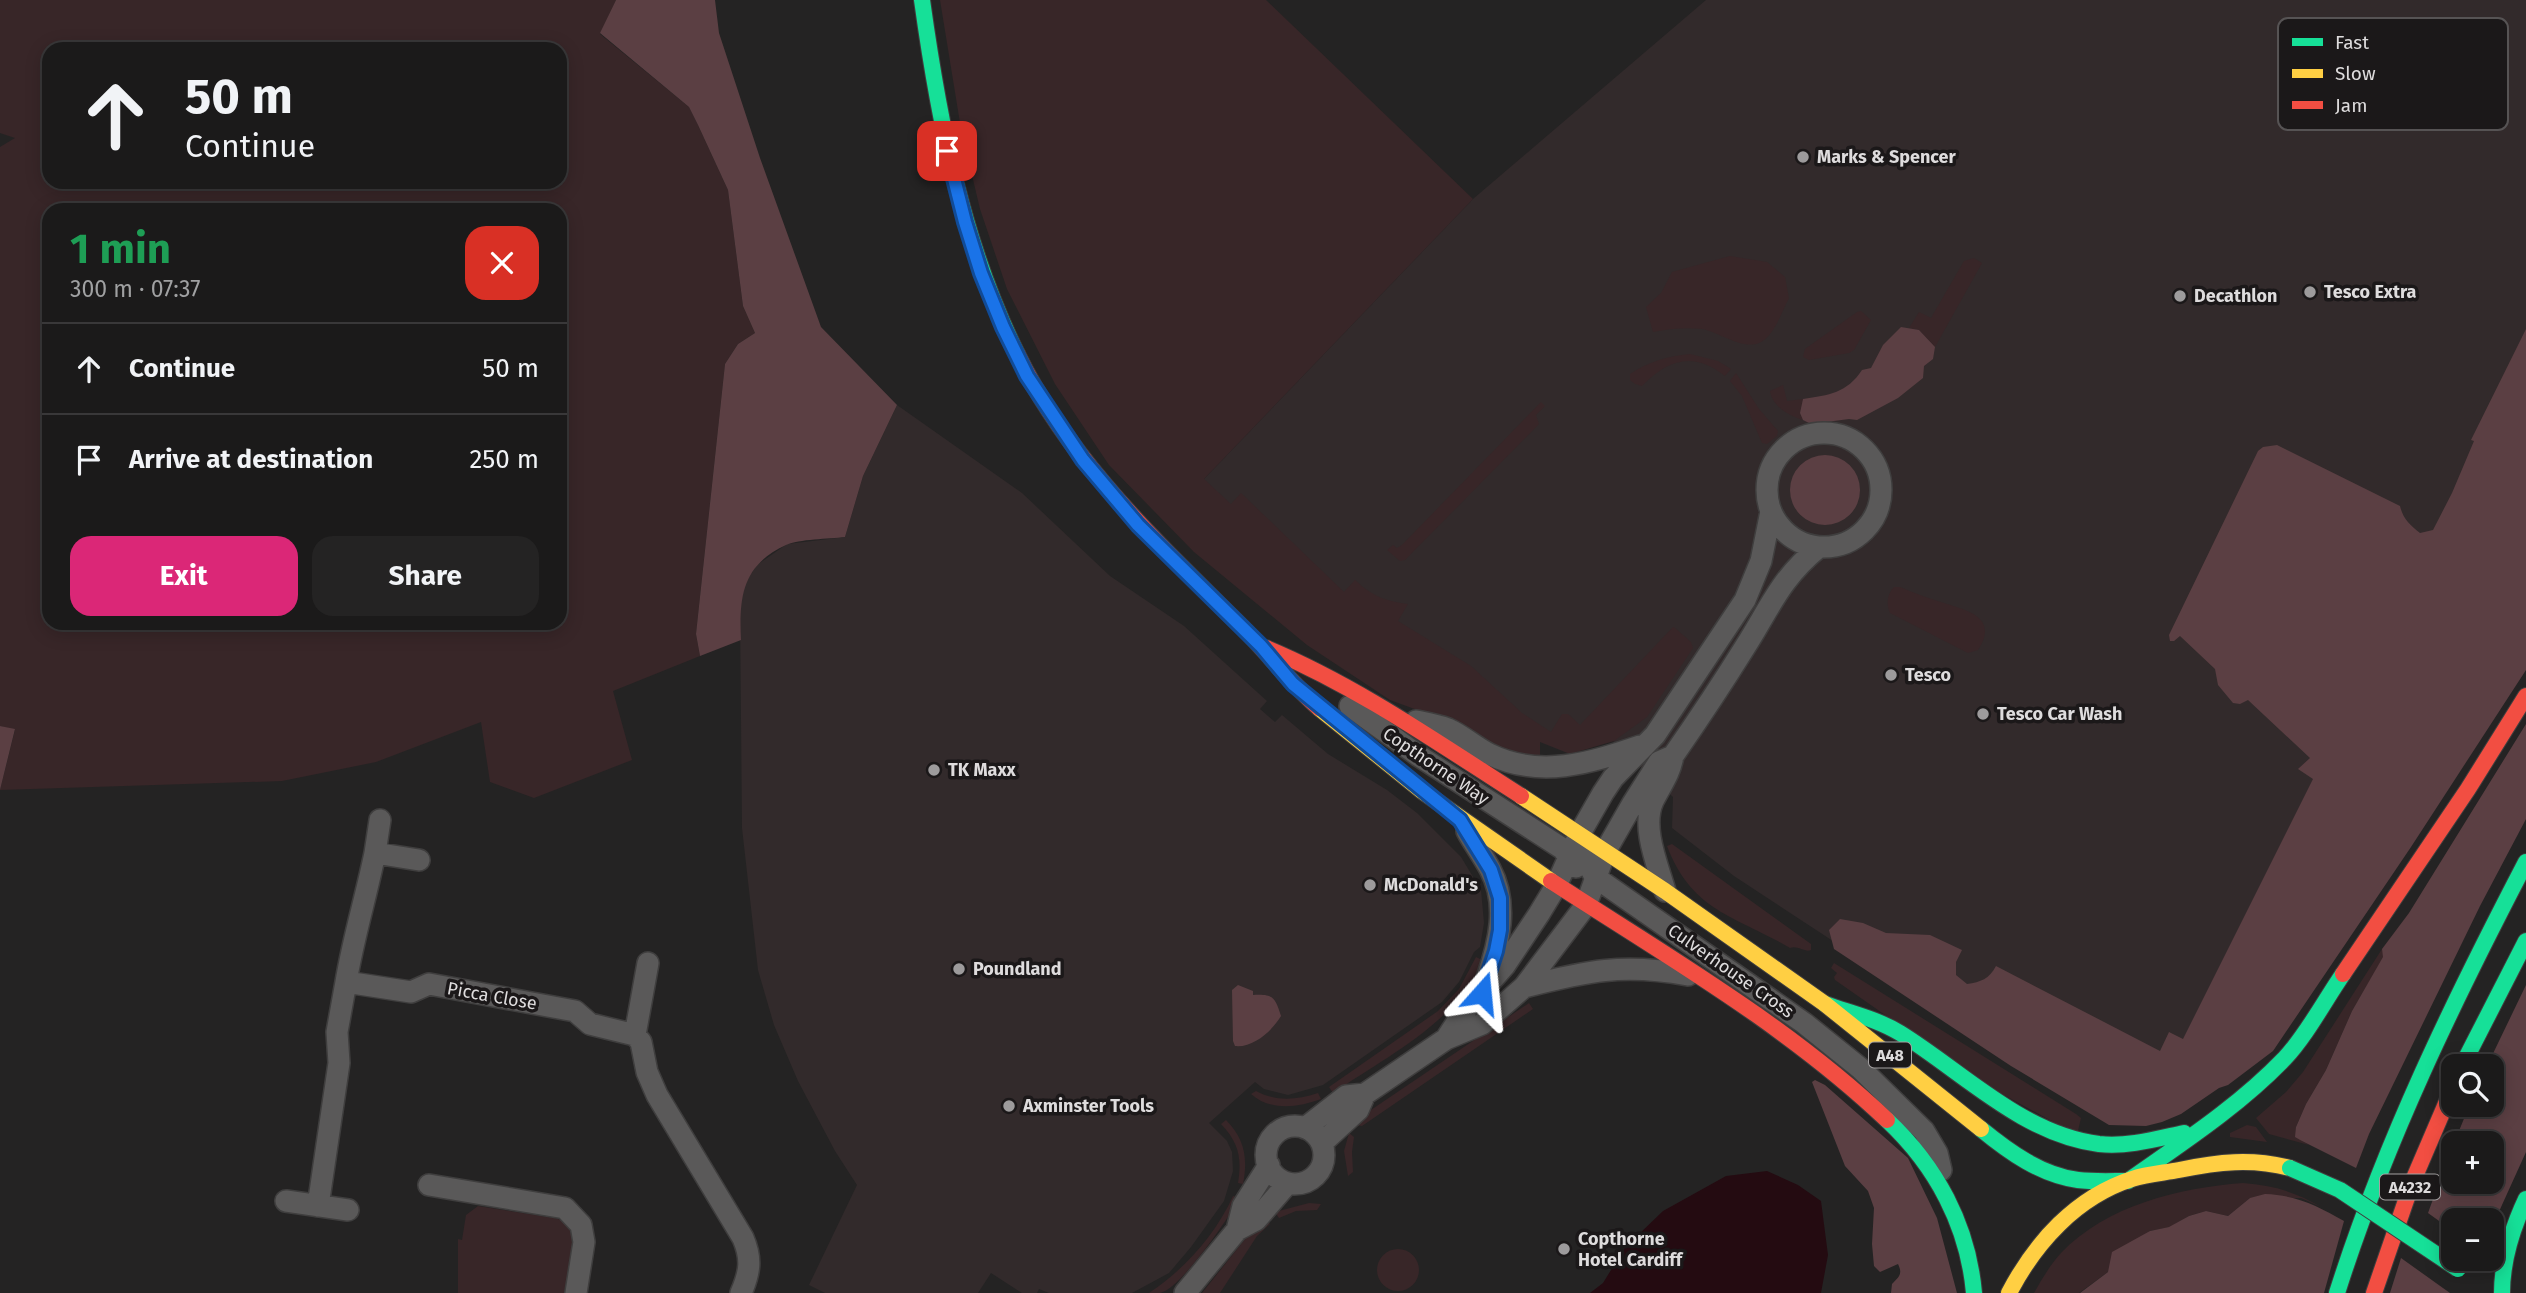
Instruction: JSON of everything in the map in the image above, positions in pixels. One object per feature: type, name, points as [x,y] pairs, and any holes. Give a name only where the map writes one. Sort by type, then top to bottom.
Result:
[{"type":"main road","name":"A48","points":[[922,0],[928,51],[942,125],[965,222],[981,273],[1027,376],[1056,423],[1112,497],[1164,553],[1261,646],[1293,684],[1460,820],[1792,1040],[1849,1087],[1919,1155],[1947,1200],[1966,1242],[1974,1293]]},
{"type":"main road","name":"A48","points":[[1261,646],[1311,667],[1393,715],[1665,891],[1825,1004],[2012,1154],[2038,1167],[2077,1180],[2128,1181]]},
{"type":"main road","points":[[2009,1293],[2028,1258],[2059,1222],[2128,1181],[2206,1126],[2260,1083],[2287,1056],[2461,800],[2526,696]]},
{"type":"main road","name":"A4232","points":[[2337,1293],[2354,1233],[2414,1083],[2455,997],[2526,862]]},
{"type":"main road","points":[[2468,1054],[2526,941]]},
{"type":"main road","points":[[1825,1004],[1897,1031],[2036,1125],[2069,1140],[2102,1146],[2141,1144],[2168,1139],[2206,1126]]},
{"type":"main road","name":"A4232","points":[[2374,1293],[2412,1183],[2441,1111]]},
{"type":"main road","points":[[2128,1181],[2222,1161],[2249,1159],[2290,1168],[2340,1191],[2462,1273]]},
{"type":"main road","points":[[2502,1293],[2505,1255],[2526,1199]]},
{"type":"street","points":[[1829,433],[1846,437],[1862,447],[1874,462],[1881,481],[1881,500],[1874,519],[1862,534],[1845,544],[1819,547],[1806,545],[1789,536],[1776,523],[1767,488],[1770,470],[1779,454],[1793,441],[1810,434],[1829,433]]},
{"type":"street","points":[[1595,877],[1582,851],[1579,835],[1614,778],[1655,735],[1751,590],[1761,561],[1771,511]]},
{"type":"street","points":[[1665,891],[1650,829],[1652,803],[1670,771],[1673,756],[1741,654],[1787,576],[1819,547]]},
{"type":"street","name":"Copthorne Way","points":[[1311,667],[1339,698],[1419,756],[1570,856]]},
{"type":"street","points":[[1393,715],[1448,729],[1487,753],[1505,761],[1528,766],[1563,768],[1600,760],[1646,744]]},
{"type":"street","points":[[1605,852],[1659,762],[1673,756]]},
{"type":"street","points":[[318,1206],[339,1063],[337,1032],[380,820]]},
{"type":"street","name":"Copthorne Way","points":[[1460,820],[1491,870],[1500,898],[1500,930],[1482,993]]},
{"type":"street","name":"Copthorne Way","points":[[1446,1039],[1463,1013],[1505,965],[1556,886],[1579,835]]},
{"type":"street","name":"Copthorne Way","points":[[1237,1230],[1243,1206],[1269,1165],[1267,1149],[1272,1139],[1287,1127],[1305,1128],[1346,1096],[1365,1094],[1446,1039],[1482,1024],[1524,987],[1586,905],[1605,852]]},
{"type":"street","points":[[375,853],[419,860]]},
{"type":"street","points":[[1570,856],[1581,874],[1586,905]]},
{"type":"street","name":"Culverhouse Cross","points":[[1595,877],[1794,1015],[1860,1069],[1924,1131],[1937,1153],[1947,1200]]},
{"type":"street","points":[[648,963],[635,1035],[641,1042],[648,1072],[657,1094],[750,1254],[751,1267],[741,1293]]},
{"type":"street","name":"Copthorne Way","points":[[1524,987],[1616,968],[1656,970],[1701,978]]},
{"type":"street","name":"Picca Close","points":[[346,982],[411,992],[429,984],[575,1011],[590,1024],[635,1035]]},
{"type":"street","name":"Copthorne Way","points":[[1185,1293],[1237,1230],[1256,1220],[1288,1183],[1301,1184],[1319,1172],[1324,1153],[1322,1143],[1358,1110],[1365,1094]]},
{"type":"street","points":[[1305,1128],[1322,1143]]},
{"type":"street","points":[[1269,1165],[1276,1177],[1288,1183]]},
{"type":"street","points":[[429,1185],[565,1208],[581,1225],[584,1242],[576,1293]]},
{"type":"street","points":[[286,1201],[348,1210]]},
{"type":"shaded area","points":[[0,0],[616,0],[600,34],[689,107],[728,190],[743,306],[755,333],[738,344],[725,364],[696,634],[700,656],[613,691],[632,760],[534,798],[490,782],[481,722],[376,762],[282,781],[0,790],[15,730],[0,726],[0,147],[15,138],[0,133]]},
{"type":"shaded area","points":[[616,0],[715,0],[719,33],[760,158],[821,327],[897,405],[863,476],[845,537],[792,543],[771,553],[760,562],[746,584],[743,596],[741,640],[700,656],[696,634],[725,364],[738,344],[755,333],[743,306],[728,190],[689,107],[600,33]]},
{"type":"shaded area","points":[[940,0],[1266,0],[1473,199],[1204,479],[1231,504],[1241,493],[1344,592],[1355,580],[1379,597],[1408,604],[1398,621],[1471,666],[1522,713],[1551,732],[1562,714],[1568,714],[1580,725],[1673,627],[1675,628],[1691,642],[1693,648],[1647,717],[1614,741],[1570,754],[1540,742],[1540,762],[1520,759],[1450,722],[1390,700],[1307,645],[1194,552],[1109,465],[1055,384],[1007,289],[980,209],[961,129]]},
{"type":"shaded area","points":[[1706,0],[2526,0],[2526,410],[2196,1082],[2022,1065],[1734,876],[1672,828],[1673,797],[1612,740],[1525,736],[1178,506],[1473,199]]},
{"type":"shaded area","points":[[1730,256],[1767,262],[1785,277],[1789,298],[1777,323],[1764,340],[1752,345],[1745,344],[1702,329],[1689,328],[1653,332],[1646,307],[1661,293],[1672,272]]},
{"type":"shaded area","points":[[1974,258],[1982,263],[1935,347],[1919,330],[1909,328],[1919,312],[1931,318],[1964,261]]},
{"type":"shaded area","points":[[1861,311],[1871,320],[1854,350],[1809,360],[1803,357],[1805,349]]},
{"type":"shaded area","points":[[1901,327],[1919,330],[1935,347],[1933,359],[1924,366],[1923,378],[1898,398],[1857,420],[1811,424],[1803,420],[1800,413],[1803,399],[1829,394],[1850,384],[1862,370],[1871,368],[1883,345]]},
{"type":"shaded area","points":[[2526,329],[2526,670],[2411,847],[2273,1051],[2228,1085],[2219,1088],[2181,1114],[2146,1126],[2109,1125],[2011,1066],[1834,949],[1829,930],[1840,919],[1863,923],[1886,933],[1930,935],[1962,950],[1956,962],[1956,975],[1967,984],[1984,979],[1996,966],[2160,1051],[2169,1032],[2183,1039],[2313,779],[2298,769],[2310,758],[2248,700],[2240,704],[2233,703],[2218,685],[2215,669],[2180,636],[2170,641],[2169,635],[2258,451],[2263,447],[2277,445],[2400,506],[2407,521],[2420,533],[2433,530],[2474,441],[2471,440]]},
{"type":"shaded area","points":[[1690,354],[1718,361],[1731,369],[1725,376],[1703,363],[1682,362],[1662,370],[1642,386],[1630,380],[1630,374],[1651,363]]},
{"type":"shaded area","points":[[1736,373],[1759,409],[1778,431],[1777,436],[1767,444],[1762,443],[1742,396],[1730,381]]},
{"type":"shaded area","points":[[1783,385],[1787,401],[1803,399],[1800,413],[1803,420],[1787,413],[1771,396],[1770,391]]},
{"type":"shaded area","points":[[1541,402],[1545,406],[1536,415],[1539,424],[1405,560],[1400,561],[1387,550],[1393,545],[1397,548],[1402,545]]},
{"type":"shaded area","points":[[897,405],[1022,493],[1110,576],[1184,626],[1267,701],[1260,709],[1275,722],[1282,715],[1328,754],[1387,790],[1417,813],[1461,857],[1481,890],[1484,923],[1480,947],[1474,952],[1459,982],[1442,1002],[1323,1085],[1288,1095],[1264,1089],[1255,1082],[1209,1123],[1227,1141],[1232,1152],[1233,1171],[1224,1201],[1169,1273],[1132,1293],[1049,1293],[1039,1289],[1037,1293],[1022,1293],[991,1273],[978,1293],[825,1293],[809,1285],[857,1185],[835,1151],[798,1081],[774,1025],[758,970],[742,828],[740,611],[744,584],[757,565],[787,544],[845,537],[863,476]]},
{"type":"shaded area","points":[[1825,455],[1850,465],[1860,490],[1850,515],[1825,525],[1800,515],[1790,490],[1800,465]]},
{"type":"shaded area","points":[[1894,587],[1977,616],[1985,629],[1984,639],[1978,650],[1968,653],[1890,613],[1888,599]]},
{"type":"shaded area","points":[[2526,724],[2526,819],[2480,906],[2369,1134],[2356,1168],[2295,1137],[2296,1127],[2326,1070],[2352,1011],[2383,957],[2382,949],[2409,913]]},
{"type":"shaded area","points":[[0,726],[15,729],[0,790]]},
{"type":"shaded area","points":[[1672,844],[1811,944],[1811,950],[1790,948],[1718,910],[1703,899],[1677,868],[1667,846]]},
{"type":"shaded area","points":[[2382,949],[2384,957],[2352,1011],[2326,1070],[2296,1127],[2302,1141],[2309,1145],[2269,1134],[2256,1118],[2286,1092],[2303,1072]]},
{"type":"shaded area","points":[[1476,957],[1482,960],[1472,982],[1439,1019],[1419,1036],[1333,1093],[1329,1087],[1438,1011],[1459,989]]},
{"type":"shaded area","points":[[1834,963],[2076,1114],[2081,1118],[2077,1135],[1984,1084],[1835,980],[1837,973],[1831,968]]},
{"type":"shaded area","points":[[1238,985],[1253,991],[1253,995],[1272,998],[1281,1016],[1261,1037],[1242,1046],[1235,1046],[1233,1041],[1232,990]]},
{"type":"shaded area","points":[[2526,985],[2526,1152],[2501,1208],[2441,1208],[2441,1222],[2428,1213],[2441,1177],[2441,1194],[2504,1194],[2504,1131],[2459,1131],[2465,1117],[2504,1117],[2504,1054],[2493,1054]]},
{"type":"shaded area","points":[[1529,1003],[1533,1009],[1362,1126],[1355,1125],[1365,1114]]},
{"type":"shaded area","points":[[1815,1080],[1825,1085],[1908,1158],[1937,1218],[1957,1293],[1891,1293],[1892,1284],[1899,1275],[1898,1264],[1880,1272],[1874,1266],[1874,1208],[1868,1191],[1845,1166],[1812,1082]]},
{"type":"shaded area","points":[[1256,1091],[1287,1099],[1318,1093],[1321,1099],[1294,1106],[1276,1106],[1251,1094]]},
{"type":"shaded area","points":[[1226,1120],[1237,1134],[1244,1150],[1243,1184],[1238,1183],[1238,1151],[1221,1124]]},
{"type":"shaded area","points":[[2247,1125],[2256,1127],[2267,1142],[2230,1137],[2230,1133]]},
{"type":"shaded area","points":[[1349,1133],[1354,1137],[1353,1172],[1348,1176],[1344,1151]]},
{"type":"shaded area","points":[[1767,1171],[1798,1185],[1821,1201],[1828,1255],[1821,1293],[1590,1293],[1603,1283],[1632,1236],[1637,1236],[1663,1211],[1726,1176]]},
{"type":"shaded area","points":[[2243,1183],[2283,1190],[2302,1197],[2321,1207],[2301,1198],[2250,1198],[2228,1216],[2206,1211],[2189,1216],[2170,1227],[2150,1231],[2108,1272],[2079,1293],[2034,1293],[2061,1253],[2079,1236],[2122,1211],[2194,1189]]},
{"type":"shaded area","points":[[2265,1194],[2306,1202],[2344,1221],[2324,1293],[2080,1293],[2108,1272],[2112,1252],[2150,1231],[2169,1227],[2189,1216],[2206,1211],[2228,1216],[2250,1198]]},
{"type":"shaded area","points":[[1233,1196],[1240,1198],[1192,1266],[1169,1288],[1160,1293],[1149,1293],[1175,1273],[1198,1250],[1218,1224]]},
{"type":"shaded area","points":[[1309,1203],[1321,1204],[1317,1210],[1296,1211],[1279,1218],[1275,1212]]},
{"type":"shaded area","points":[[478,1206],[554,1218],[569,1225],[573,1243],[564,1293],[458,1293],[458,1239],[462,1240],[466,1215]]},
{"type":"shaded area","points":[[1266,1218],[1270,1224],[1257,1236],[1220,1293],[1202,1293],[1253,1229]]},
{"type":"shaded area","points":[[1398,1249],[1413,1255],[1419,1270],[1413,1285],[1398,1291],[1383,1285],[1377,1270],[1383,1255]]},
{"type":"shaded area","points":[[2401,1258],[2450,1293],[2390,1293]]},
{"type":"traffic: fast","points":[[922,0],[936,91],[955,181],[981,269],[1017,354]]},
{"type":"traffic: fast","points":[[2337,1293],[2377,1182],[2422,1073],[2526,862]]},
{"type":"traffic: fast","points":[[2468,1054],[2526,941]]},
{"type":"traffic: fast","points":[[2128,1181],[2210,1123],[2267,1076],[2300,1039],[2343,974]]},
{"type":"traffic: fast","points":[[1825,1004],[1891,1028],[2019,1115],[2071,1138],[2099,1144],[2121,1144],[2184,1133]]},
{"type":"traffic: fast","points":[[1887,1120],[1920,1157],[1947,1198],[1965,1244],[1974,1293]]},
{"type":"traffic: fast","points":[[1981,1129],[2014,1154],[2051,1173],[2078,1180],[2128,1181]]},
{"type":"traffic: fast","points":[[2290,1168],[2340,1190],[2441,1258]]},
{"type":"traffic: fast","points":[[2502,1293],[2509,1244],[2526,1199]]},
{"type":"traffic: slow","points":[[1319,708],[1422,791],[1551,881]]},
{"type":"traffic: slow","points":[[1521,796],[1665,891],[1825,1004],[1981,1129]]},
{"type":"traffic: slow","points":[[2009,1293],[2031,1257],[2059,1224],[2093,1197],[2112,1187],[2143,1176],[2221,1163],[2262,1163],[2290,1168]]},
{"type":"traffic: jam","points":[[1017,354],[1038,394],[1063,431],[1118,500],[1319,708]]},
{"type":"traffic: jam","points":[[1266,648],[1365,698],[1521,796]]},
{"type":"traffic: jam","points":[[2343,974],[2468,789],[2526,696]]},
{"type":"traffic: jam","points":[[1551,881],[1767,1022],[1849,1085],[1887,1120]]},
{"type":"traffic: jam","points":[[2374,1293],[2412,1183],[2441,1115]]},
{"type":"place","name":"Marks & Spencer","points":[[1803,157]]},
{"type":"place","name":"Tesco Extra","points":[[2310,292]]},
{"type":"place","name":"Decathlon","points":[[2180,296]]},
{"type":"place","name":"Tesco","points":[[1891,675]]},
{"type":"place","name":"Tesco Car Wash","points":[[1983,714]]},
{"type":"place","name":"TK Maxx","points":[[934,770]]},
{"type":"place","name":"McDonald's","points":[[1370,885]]},
{"type":"place","name":"Poundland","points":[[959,969]]},
{"type":"place","name":"Axminster Tools","points":[[1009,1106]]},
{"type":"place","name":"Copthorne Hotel Cardiff","points":[[1564,1249]]},
{"type":"route","points":[[947,151],[981,273],[1003,327],[1027,376],[1083,460],[1112,497],[1164,553],[1261,646],[1293,684],[1460,820],[1491,870],[1500,898],[1500,930],[1482,993]]}]
